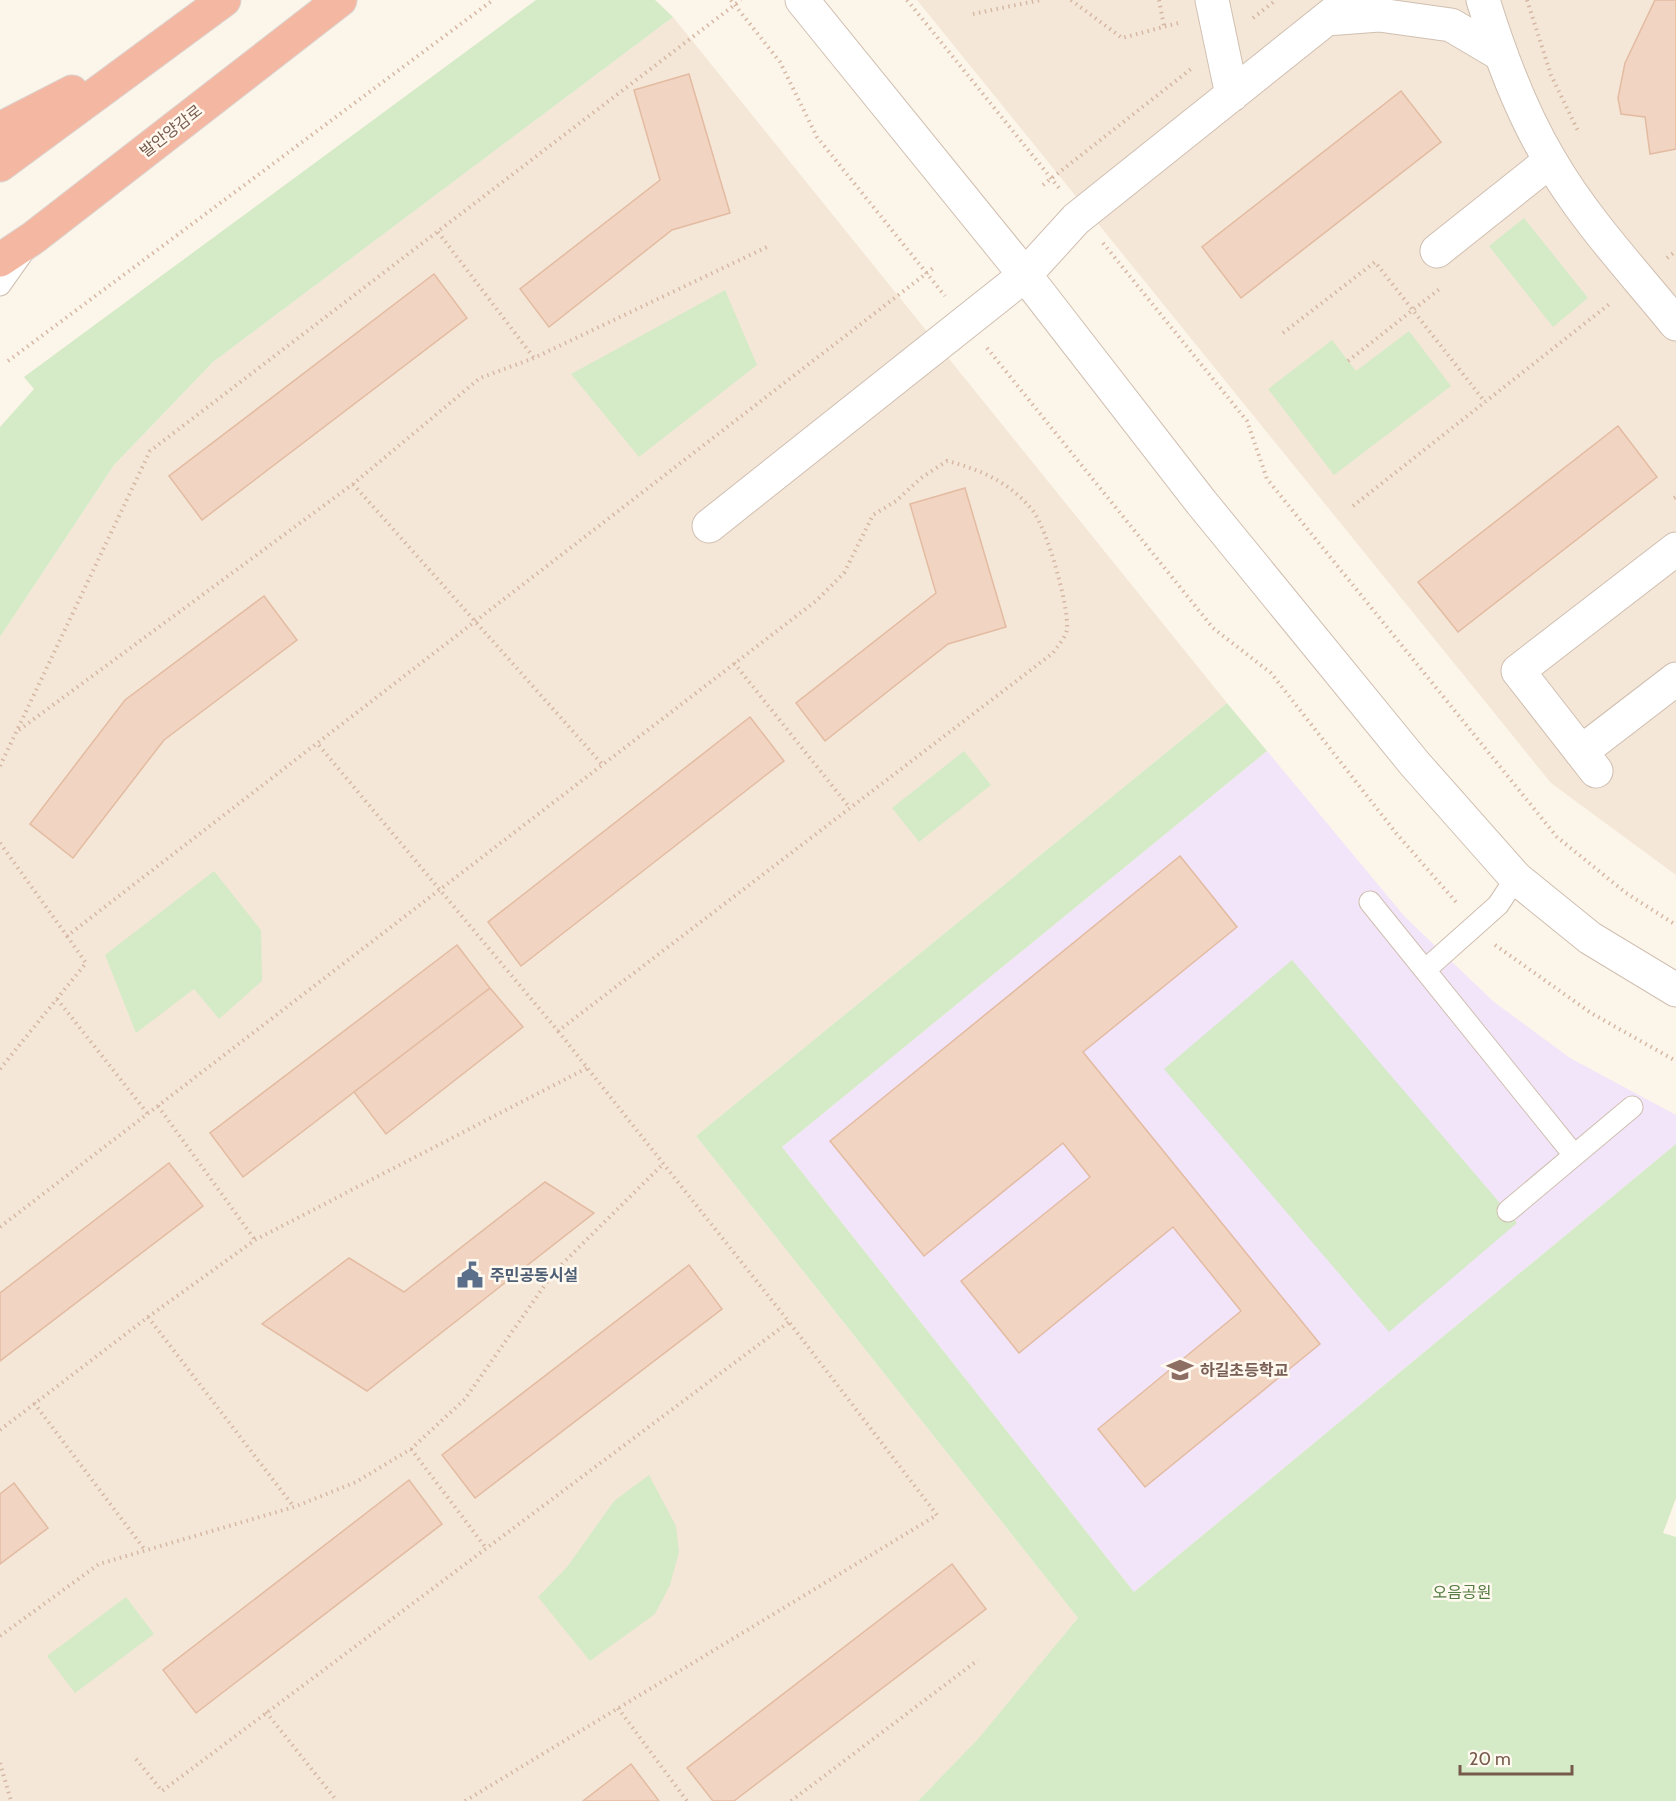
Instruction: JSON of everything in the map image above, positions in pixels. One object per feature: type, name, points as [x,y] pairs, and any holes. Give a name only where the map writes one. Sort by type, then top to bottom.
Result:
[{"type":"highway","points":[[0,165],[224,0]]},
{"type":"highway","name":"발안양감로","points":[[0,260],[33,238],[340,0]]},
{"type":"highway","points":[[0,129],[164,44]]},
{"type":"highway","points":[[0,273],[33,238]]},
{"type":"street","points":[[802,0],[1025,275],[1201,502],[1415,764],[1516,878],[1590,938],[1676,990]]},
{"type":"street","points":[[1483,0],[1500,54],[1550,161],[1583,209],[1676,324]]},
{"type":"street","points":[[1200,10],[1232,94]]},
{"type":"street","points":[[709,526],[1025,275],[1081,215],[1338,10],[1451,25],[1500,54]]},
{"type":"street","points":[[1437,251],[1550,161]]},
{"type":"street","points":[[1676,549],[1518,671],[1589,761],[1676,679]]},
{"type":"lane","points":[[0,120],[47,105]]},
{"type":"lane","points":[[0,285],[33,238]]},
{"type":"lane","points":[[1425,970],[1498,905],[1516,878]]},
{"type":"lane","points":[[1370,902],[1574,1155]]},
{"type":"lane","points":[[1508,1212],[1632,1107]]},
{"type":"path","points":[[8,361],[493,0]]},
{"type":"path","points":[[0,766],[150,452],[438,232],[733,2],[741,0]]},
{"type":"path","points":[[907,0],[1247,421],[1267,479],[1557,837],[1626,893],[1676,925]]},
{"type":"path","points":[[973,14],[1040,0]]},
{"type":"path","points":[[1071,0],[1122,38],[1164,26],[1200,10]]},
{"type":"path","points":[[1158,0],[1164,26]]},
{"type":"path","points":[[1527,0],[1551,75],[1580,136]]},
{"type":"path","points":[[733,2],[780,62],[817,136],[1213,628],[1272,673],[1396,833],[1477,925],[1495,945],[1591,1013],[1676,1061]]},
{"type":"path","points":[[1043,185],[1197,64]]},
{"type":"path","points":[[438,232],[534,358]]},
{"type":"path","points":[[17,731],[353,484],[480,378],[534,358],[767,247]]},
{"type":"path","points":[[1660,249],[1667,258]]},
{"type":"path","points":[[1353,506],[1676,251]]},
{"type":"path","points":[[1283,333],[1375,262],[1485,402]]},
{"type":"path","points":[[67,936],[936,266]]},
{"type":"path","points":[[1348,360],[1448,283]]},
{"type":"path","points":[[0,1227],[816,601],[844,573],[873,515],[896,501],[921,478],[947,461],[979,469],[1007,486],[1034,512],[1063,586],[1067,631],[1053,653],[558,1031]]},
{"type":"path","points":[[353,484],[603,764]]},
{"type":"path","points":[[734,663],[850,808]]},
{"type":"path","points":[[317,743],[558,1031],[789,1322],[938,1515],[465,1801]]},
{"type":"path","points":[[0,843],[86,963],[0,1069]]},
{"type":"path","points":[[57,999],[148,1114]]},
{"type":"path","points":[[0,1430],[148,1317],[255,1240],[587,1068]]},
{"type":"path","points":[[158,1106],[255,1240]]},
{"type":"path","points":[[0,1636],[99,1564],[294,1507],[356,1482],[411,1449],[465,1399],[554,1272],[663,1164]]},
{"type":"path","points":[[148,1317],[294,1507]]},
{"type":"path","points":[[136,1759],[162,1791],[789,1322]]},
{"type":"path","points":[[34,1403],[145,1550]]},
{"type":"path","points":[[411,1449],[486,1548]]},
{"type":"path","points":[[792,1801],[978,1660]]},
{"type":"path","points":[[618,1708],[687,1801]]},
{"type":"path","points":[[266,1712],[337,1801]]},
{"type":"path","points":[[0,1763],[11,1801]]},
{"type":"shaded area","points":[[917,0],[1676,0],[1676,875],[1551,783]]},
{"type":"shaded area","points":[[673,17],[1227,703],[696,1136],[1078,1618],[978,1740],[918,1801],[0,1801],[0,637],[114,465],[213,362]]},
{"type":"shaded area","name":"하길초등학교","points":[[1267,751],[1405,917],[1494,1002],[1570,1058],[1676,1115],[1676,1144],[1134,1592],[782,1147]]},
{"type":"green space","points":[[536,0],[655,0],[673,17],[213,362],[114,465],[0,637],[0,427],[34,389],[24,377]]},
{"type":"green space","points":[[1524,218],[1588,298],[1553,327],[1489,246]]},
{"type":"green space","points":[[725,290],[757,365],[639,457],[571,374]]},
{"type":"green space","points":[[1409,331],[1451,386],[1334,475],[1268,389],[1332,340],[1356,371]]},
{"type":"green space","name":"오음공원","points":[[1227,703],[1267,751],[782,1147],[1134,1592],[1676,1144],[1676,1498],[1663,1533],[1676,1537],[1676,1801],[918,1801],[978,1739],[1078,1618],[696,1136]]},
{"type":"green space","points":[[964,751],[991,785],[919,842],[892,808]]},
{"type":"green space","points":[[214,871],[261,930],[262,981],[219,1019],[194,989],[136,1033],[105,955]]},
{"type":"green space","points":[[1292,960],[1517,1223],[1389,1332],[1164,1069]]},
{"type":"green space","points":[[649,1475],[676,1526],[679,1552],[670,1585],[655,1614],[590,1661],[538,1597],[567,1567],[614,1501]]},
{"type":"green space","points":[[126,1597],[154,1634],[75,1693],[47,1656]]},
{"type":"building","points":[[1655,0],[1676,0],[1676,149],[1650,154],[1645,117],[1621,114],[1618,98],[1625,63]]},
{"type":"building","points":[[689,74],[730,213],[672,230],[549,327],[520,289],[660,180],[634,90]]},
{"type":"building","points":[[1401,91],[1441,142],[1241,298],[1202,247]]},
{"type":"building","points":[[434,274],[467,318],[202,520],[169,476]]},
{"type":"building","points":[[1618,426],[1657,477],[1458,632],[1418,582]]},
{"type":"building","points":[[965,488],[1006,627],[948,644],[825,741],[796,703],[936,593],[910,504]]},
{"type":"building","points":[[264,596],[297,640],[164,740],[73,858],[30,824],[125,700]]},
{"type":"building","points":[[750,717],[784,761],[521,966],[488,922]]},
{"type":"building","points":[[1180,856],[1237,927],[1083,1052],[1320,1344],[1145,1487],[1098,1429],[1241,1311],[1173,1227],[1019,1353],[961,1281],[1090,1177],[1063,1143],[924,1256],[830,1141]]},
{"type":"building","points":[[457,945],[490,988],[243,1177],[210,1133]]},
{"type":"building","points":[[490,988],[523,1027],[386,1134],[354,1092]]},
{"type":"building","points":[[169,1163],[203,1206],[0,1361],[0,1293]]},
{"type":"building","name":"주민공동시설","points":[[545,1182],[594,1213],[367,1391],[262,1324],[349,1258],[404,1292]]},
{"type":"building","points":[[689,1265],[722,1309],[475,1498],[442,1455]]},
{"type":"building","points":[[409,1480],[442,1524],[196,1713],[163,1670]]},
{"type":"building","points":[[14,1483],[48,1528],[0,1564],[0,1494]]},
{"type":"building","points":[[952,1564],[986,1609],[734,1801],[713,1801],[687,1768]]},
{"type":"building","points":[[631,1764],[659,1801],[583,1801]]},
{"type":"place","name":"주민공동시설","points":[[470,1275]]},
{"type":"place","name":"하길초등학교","points":[[1180,1370]]}]
